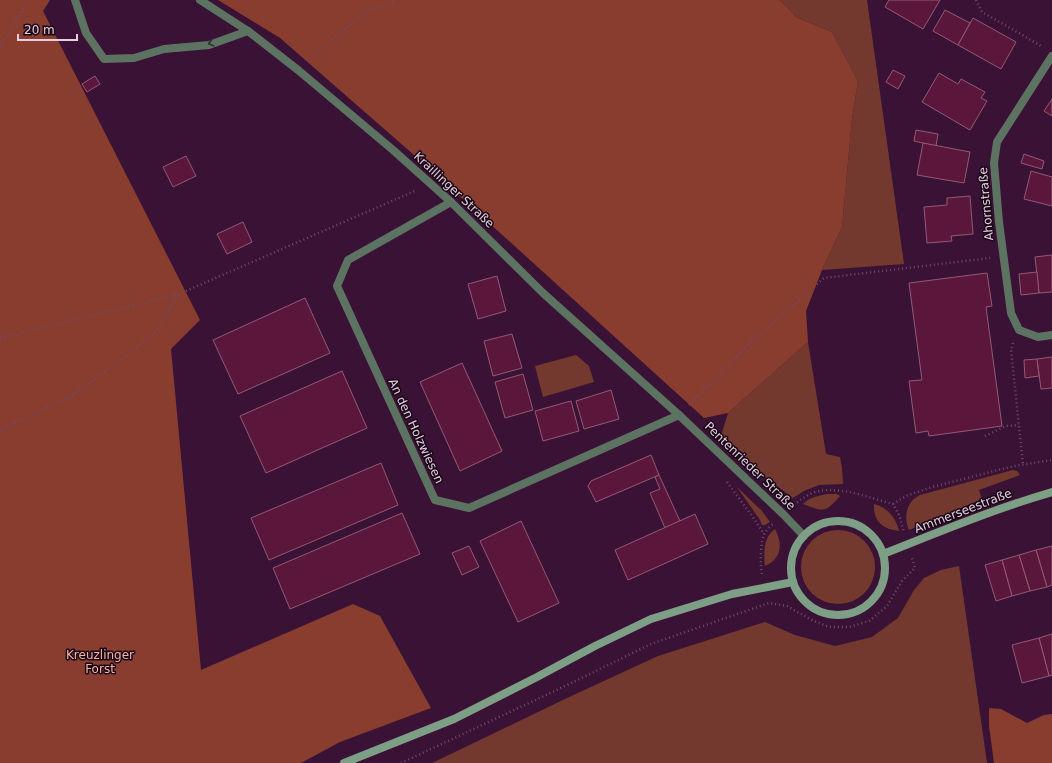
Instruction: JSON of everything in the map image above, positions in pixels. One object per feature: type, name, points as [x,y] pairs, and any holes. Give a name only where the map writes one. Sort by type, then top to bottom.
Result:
[{"type":"main road","name":"Ammerseestraße","points":[[883,554],[987,513],[1052,492]]},
{"type":"main road","points":[[840,521],[852,523],[863,528],[872,535],[879,544],[883,554],[886,570],[882,586],[873,600],[860,610],[844,615],[828,614],[813,608],[801,596],[793,582],[791,570],[793,557],[797,546],[804,536],[815,528],[827,523],[840,521]]},
{"type":"main road","points":[[344,763],[454,719],[595,646],[651,619],[732,594],[793,582]]},
{"type":"street","points":[[75,0],[86,33],[104,59],[134,58],[164,48],[208,45],[248,30]]},
{"type":"street","name":"Kraillinger Straße","points":[[200,0],[248,30],[368,128],[451,202],[543,293],[679,414]]},
{"type":"street","name":"Ahornstraße","points":[[1018,330],[1011,313],[995,187],[994,163],[997,142],[1050,53]]},
{"type":"street","name":"An den Holzwiesen","points":[[451,202],[348,260],[337,286],[435,500],[469,508],[679,414]]},
{"type":"street","points":[[1018,330],[1038,337],[1052,335]]},
{"type":"street","name":"Pentenrieder Straße","points":[[679,414],[804,536]]},
{"type":"path","points":[[0,51],[1,46],[29,0]]},
{"type":"path","points":[[298,70],[363,14],[396,0]]},
{"type":"path","points":[[976,0],[982,12],[1038,44],[1050,53]]},
{"type":"path","points":[[0,338],[179,294],[431,184]]},
{"type":"path","points":[[679,414],[754,339],[824,278],[1003,257]]},
{"type":"path","points":[[0,430],[72,395],[124,358],[157,330],[179,294]]},
{"type":"path","points":[[1018,330],[1011,349],[1023,465]]},
{"type":"path","points":[[985,436],[1006,426],[1019,425]]},
{"type":"path","points":[[765,587],[761,568],[761,550],[764,534],[783,514],[809,495],[826,490],[859,495],[893,504],[906,496],[932,487],[1014,466],[1052,460]]},
{"type":"path","points":[[402,763],[651,644],[769,603],[787,606],[828,627],[849,628],[868,621],[888,606],[902,581],[915,568],[899,515],[893,504]]},
{"type":"shaded area","points":[[780,0],[867,0],[904,264],[822,270],[842,227],[852,119],[858,81],[832,32],[796,17]]},
{"type":"shaded area","points":[[808,342],[826,454],[840,457],[843,484],[819,485],[804,491],[793,498],[766,478],[721,436],[728,413]]},
{"type":"shaded area","points":[[576,355],[589,366],[594,382],[543,397],[535,366]]},
{"type":"shaded area","points":[[1013,470],[1017,471],[1020,475],[979,490],[982,499],[909,530],[906,519],[907,511],[913,500],[920,495]]},
{"type":"shaded area","points":[[737,487],[762,511],[770,522],[762,525]]},
{"type":"shaded area","points":[[827,494],[837,494],[840,496],[831,506],[824,509],[816,509],[803,504],[811,498]]},
{"type":"shaded area","points":[[874,504],[887,510],[896,522],[899,531],[883,526],[880,523],[875,515]]},
{"type":"shaded area","points":[[775,529],[780,545],[779,553],[771,563],[765,566],[766,541]]},
{"type":"shaded area","points":[[838,530],[859,536],[869,546],[875,567],[869,588],[859,598],[838,604],[817,598],[807,588],[801,567],[807,546],[817,536]]},
{"type":"shaded area","points":[[959,566],[987,763],[432,763],[658,656],[765,622],[795,635],[835,646],[872,637],[898,618],[914,590],[924,578],[941,570]]},
{"type":"green space","name":"Kreuzlinger Forst","points":[[0,0],[50,0],[43,11],[200,320],[171,349],[201,670],[353,604],[380,616],[431,708],[340,742],[301,763],[0,763]]},
{"type":"green space","points":[[218,0],[780,0],[796,17],[832,32],[858,81],[852,119],[842,227],[822,270],[806,311],[808,342],[728,413],[704,418],[422,162],[280,38]]},
{"type":"green space","points":[[989,708],[1001,709],[1027,723],[1044,715],[1052,714],[1052,763],[994,763],[989,726]]},
{"type":"building","points":[[889,0],[940,0],[923,29],[885,7]]},
{"type":"building","points":[[945,10],[970,23],[958,45],[933,31]]},
{"type":"building","points":[[973,18],[1016,42],[1001,69],[958,45]]},
{"type":"building","points":[[893,70],[905,76],[898,89],[886,82]]},
{"type":"building","points":[[939,73],[958,84],[961,79],[985,92],[981,98],[987,101],[970,130],[922,102]]},
{"type":"building","points":[[95,76],[100,84],[87,92],[82,84]]},
{"type":"building","points":[[1052,99],[1052,116],[1044,111]]},
{"type":"building","points":[[916,130],[938,134],[936,146],[914,141]]},
{"type":"building","points":[[923,143],[970,152],[964,183],[917,175]]},
{"type":"building","points":[[1024,154],[1044,161],[1042,169],[1021,163]]},
{"type":"building","points":[[186,156],[196,176],[173,187],[163,167]]},
{"type":"building","points":[[1031,171],[1052,177],[1052,206],[1024,199]]},
{"type":"building","points":[[970,196],[973,234],[951,236],[952,241],[927,243],[924,207],[947,205],[947,198]]},
{"type":"building","points":[[243,222],[252,242],[227,254],[217,234]]},
{"type":"building","points":[[1052,255],[1052,292],[1039,293],[1035,257]]},
{"type":"building","points":[[1037,272],[1039,293],[1021,295],[1019,274]]},
{"type":"building","points":[[987,273],[992,306],[986,307],[1002,426],[929,436],[928,431],[916,433],[909,381],[922,380],[909,283]]},
{"type":"building","points":[[497,276],[506,311],[478,319],[468,284]]},
{"type":"building","points":[[305,298],[330,353],[238,394],[213,340]]},
{"type":"building","points":[[512,334],[522,368],[493,376],[484,341]]},
{"type":"building","points":[[1052,357],[1052,388],[1041,389],[1037,359]]},
{"type":"building","points":[[1037,359],[1039,376],[1025,378],[1024,360]]},
{"type":"building","points":[[462,363],[502,451],[460,471],[420,382]]},
{"type":"building","points":[[342,371],[367,428],[266,473],[240,416]]},
{"type":"building","points":[[523,374],[533,410],[505,418],[495,382]]},
{"type":"building","points":[[611,390],[619,419],[584,429],[576,401]]},
{"type":"building","points":[[571,401],[579,431],[543,441],[535,411]]},
{"type":"building","points":[[651,455],[659,475],[596,502],[588,486],[591,481]]},
{"type":"building","points":[[381,463],[398,505],[269,560],[251,518]]},
{"type":"building","points":[[659,475],[680,521],[665,528],[650,493],[660,489],[655,477]]},
{"type":"building","points":[[402,513],[420,554],[290,609],[273,568]]},
{"type":"building","points":[[695,514],[708,544],[628,580],[615,550]]},
{"type":"building","points":[[521,521],[559,603],[518,622],[480,541]]},
{"type":"building","points":[[469,546],[479,567],[462,575],[452,553]]},
{"type":"building","points":[[1052,546],[1052,585],[1047,587],[1036,550]]},
{"type":"building","points":[[1036,550],[1047,587],[1030,591],[1019,555]]},
{"type":"building","points":[[1019,555],[1030,591],[1012,596],[1002,560]]},
{"type":"building","points":[[1002,560],[1012,596],[996,601],[985,565]]},
{"type":"building","points":[[1052,634],[1052,675],[1049,676],[1039,638]]},
{"type":"building","points":[[1039,638],[1049,676],[1022,683],[1012,645]]}]
